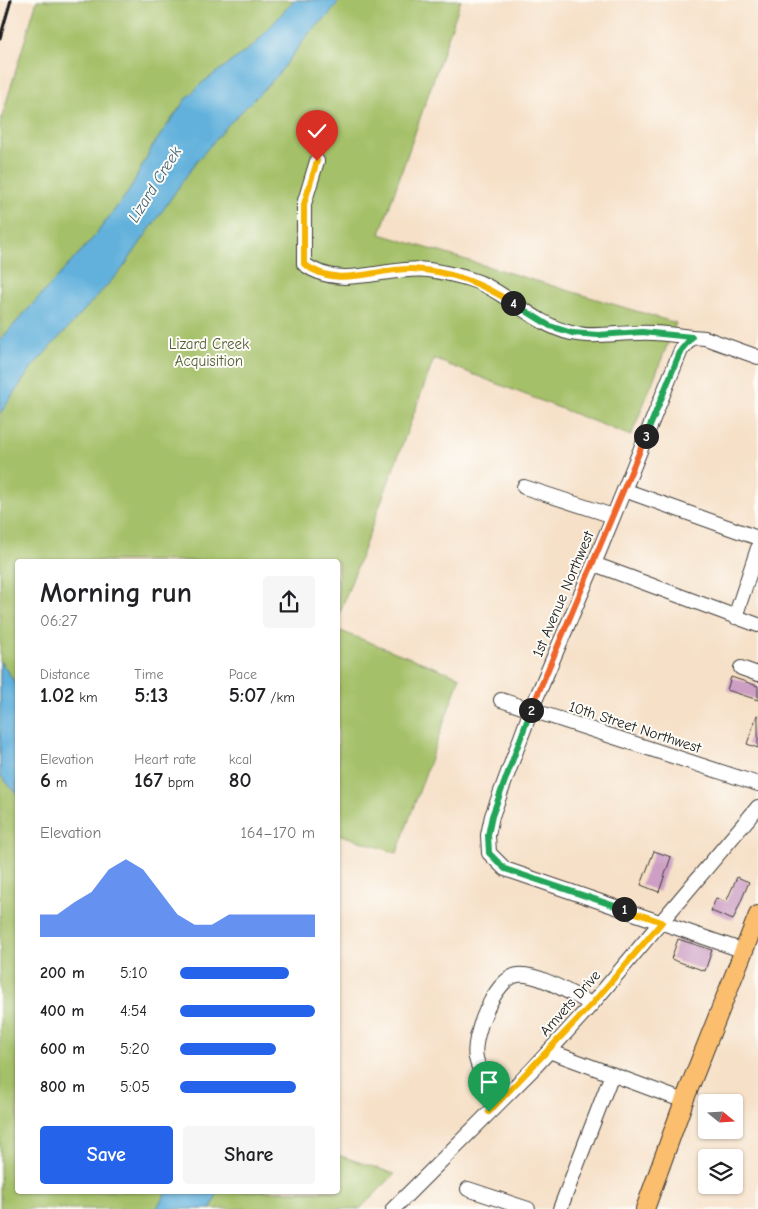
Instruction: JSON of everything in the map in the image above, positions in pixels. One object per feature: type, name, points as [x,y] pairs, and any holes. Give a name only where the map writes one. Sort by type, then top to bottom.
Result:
[{"type":"main road","points":[[645,1209],[684,1101],[758,915]]},
{"type":"street","points":[[317,161],[304,204],[304,264],[324,276],[346,278],[410,269],[430,270],[484,285],[550,326],[572,333],[598,335],[642,332],[699,337],[758,356]]},
{"type":"street","name":"1st Avenue Northwest","points":[[662,922],[505,869],[489,853],[488,835],[492,816],[531,710],[614,516],[681,350],[699,337]]},
{"type":"street","points":[[524,487],[614,516]]},
{"type":"street","points":[[624,490],[758,538]]},
{"type":"street","points":[[735,617],[758,548]]},
{"type":"street","points":[[594,564],[758,625]]},
{"type":"street","points":[[741,668],[758,674]]},
{"type":"street","name":"10th Street Northwest","points":[[501,700],[758,784]]},
{"type":"street","name":"Amvets Drive","points":[[393,1209],[500,1102],[592,1004],[758,807]]},
{"type":"street","points":[[662,922],[744,951]]},
{"type":"street","points":[[500,1102],[485,1081],[476,1057],[477,1033],[486,1010],[505,981],[516,975],[528,976],[592,1004]]},
{"type":"street","points":[[549,1051],[684,1101]]},
{"type":"street","points":[[560,1209],[612,1074]]},
{"type":"street","points":[[468,1189],[528,1209]]},
{"type":"green space","name":"Lizard Creek Acquisition","points":[[37,0],[461,0],[380,234],[676,323],[631,436],[434,359],[340,613],[340,559],[15,559],[15,1194],[340,1194],[340,1156],[395,1174],[360,1209],[0,1209],[0,123]]},
{"type":"green space","points":[[340,631],[460,677],[397,853],[340,835]]},
{"type":"water","name":"Lizard Creek","points":[[294,0],[340,0],[328,16],[310,32],[277,76],[227,126],[196,162],[123,268],[32,367],[0,414],[0,340],[93,238],[129,191],[152,147],[186,99],[202,83],[254,45]]},
{"type":"water","points":[[0,661],[15,682],[15,792],[0,775]]},
{"type":"water","points":[[165,1194],[217,1194],[211,1209],[156,1209]]},
{"type":"building","points":[[731,677],[758,686],[758,700],[727,690]]},
{"type":"building","points":[[758,715],[758,748],[747,744]]},
{"type":"building","points":[[654,851],[671,857],[659,892],[641,885]]},
{"type":"building","points":[[737,877],[749,882],[733,920],[711,911],[716,898],[726,902]]},
{"type":"building","points":[[678,939],[712,950],[705,971],[671,959]]},
{"type":"railway","points":[[0,38],[11,0]]},
{"type":"route","points":[[317,161],[304,204],[304,264],[313,271],[324,276],[346,278],[410,269],[430,270],[484,285],[550,326],[572,333],[598,335],[642,332],[692,337],[687,340],[681,350],[594,564],[531,710],[492,816],[488,835],[489,853],[505,869],[662,922],[592,1004],[532,1070],[489,1112]]}]
